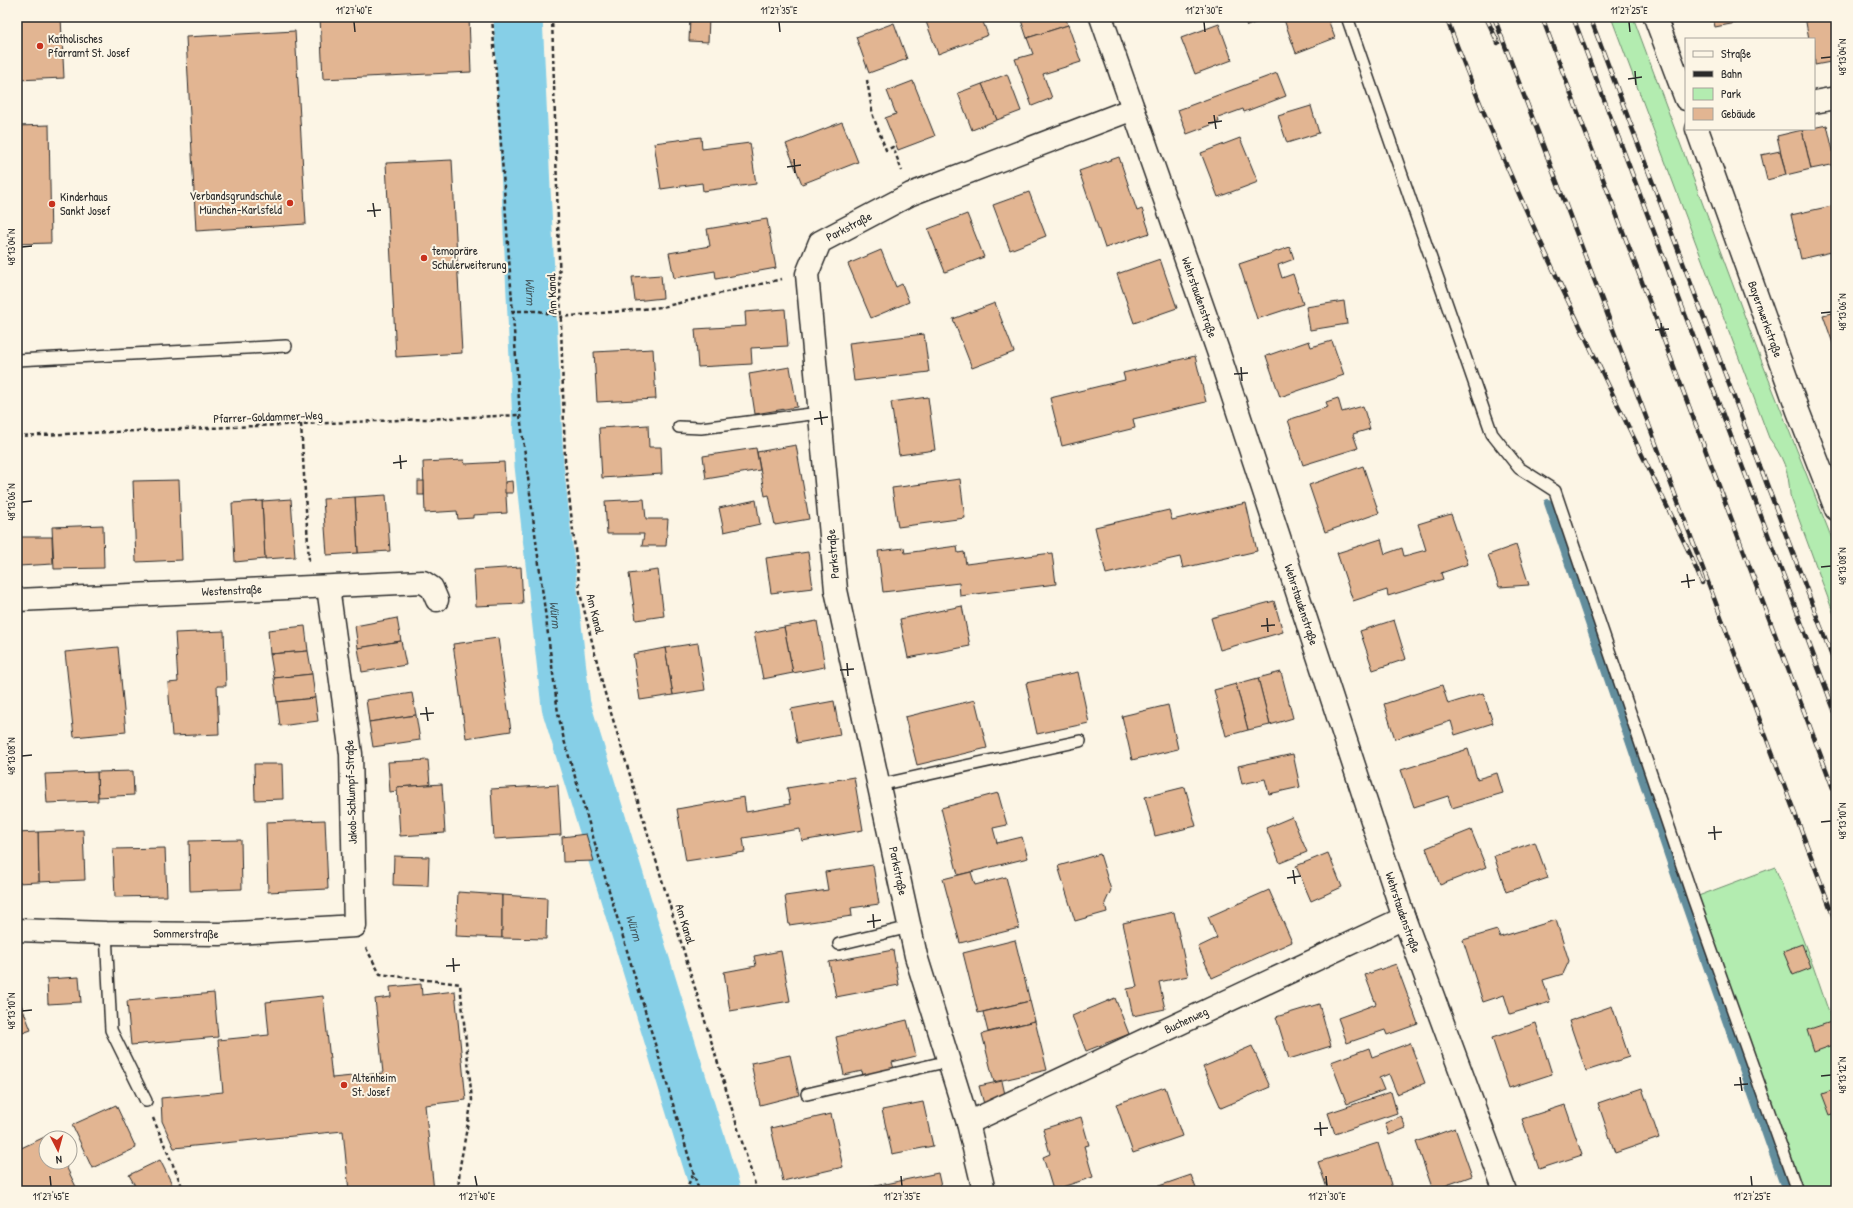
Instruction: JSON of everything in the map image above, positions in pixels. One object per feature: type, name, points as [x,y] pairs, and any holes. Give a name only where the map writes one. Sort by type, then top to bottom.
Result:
[{"type":"street","name":"Wehrstaudenstraße","points":[[1101,17],[1218,351],[1404,918],[1505,1191]]},
{"type":"street","points":[[1655,17],[1685,96]]},
{"type":"street","points":[[1815,102],[1836,98]]},
{"type":"street","name":"Parkstraße","points":[[984,1191],[968,1124],[916,956],[836,590],[807,274],[820,242],[911,194],[1133,109]]},
{"type":"street","name":"Bayernwerkstraße","points":[[1699,130],[1798,411],[1830,481],[1836,509]]},
{"type":"street","name":"Westenstraße","points":[[17,600],[423,582],[432,588],[437,600]]},
{"type":"street","name":"Jakob-Schlumpf-Straße","points":[[319,587],[351,754],[355,926]]},
{"type":"street","name":"Buchenweg","points":[[968,1124],[1404,918]]},
{"type":"street","name":"Sommerstraße","points":[[17,930],[106,933],[220,934],[355,926]]},
{"type":"lane","points":[[1347,17],[1492,434],[1519,468],[1555,491],[1696,905],[1797,1191]]},
{"type":"lane","points":[[17,360],[286,346]]},
{"type":"lane","points":[[679,427],[701,428],[819,413]]},
{"type":"lane","points":[[879,785],[1080,741]]},
{"type":"lane","points":[[839,944],[910,927]]},
{"type":"lane","points":[[106,933],[111,1030],[146,1101]]},
{"type":"lane","points":[[808,1094],[949,1061]]},
{"type":"path","points":[[492,17],[511,312],[520,414],[558,713],[564,740],[699,1191]]},
{"type":"path","name":"Am Kanal","points":[[552,17],[566,460],[580,593],[604,690],[757,1191]]},
{"type":"path","points":[[867,80],[873,116],[886,150],[893,147],[911,194]]},
{"type":"path","points":[[511,312],[538,311],[562,317],[662,307],[807,274]]},
{"type":"path","name":"Pfarrer-Goldammer-Weg","points":[[17,436],[520,414]]},
{"type":"path","points":[[301,424],[319,587]]},
{"type":"path","points":[[355,926],[380,974],[460,984],[472,1100],[460,1166],[458,1191]]},
{"type":"path","points":[[146,1101],[184,1191]]},
{"type":"path","points":[[685,1191],[694,1173]]},
{"type":"green space","points":[[1611,17],[1633,17],[1758,352],[1836,549],[1836,620],[1790,495],[1787,471],[1782,458],[1769,438]]},
{"type":"green space","points":[[1775,867],[1813,966],[1836,1033],[1836,1191],[1797,1191],[1693,898]]},
{"type":"building","name":"Katholisches Pfarramt St. Josef","points":[[17,17],[61,17],[64,78],[17,80]]},
{"type":"building","points":[[320,17],[469,17],[471,72],[323,79]]},
{"type":"building","points":[[690,17],[709,17],[708,42],[689,41]]},
{"type":"building","points":[[724,17],[739,17],[726,21]]},
{"type":"building","points":[[931,17],[981,17],[988,35],[938,54],[925,19]]},
{"type":"building","points":[[1020,17],[1065,17],[1068,25],[1027,38]]},
{"type":"building","points":[[1243,17],[1270,17],[1247,26]]},
{"type":"building","points":[[1283,17],[1327,17],[1335,38],[1296,53]]},
{"type":"building","points":[[1713,17],[1735,17],[1736,23],[1715,27]]},
{"type":"building","points":[[1805,17],[1836,17],[1836,61],[1815,65],[1815,38],[1809,38]]},
{"type":"building","points":[[894,23],[907,59],[869,73],[856,37]]},
{"type":"building","points":[[1219,24],[1232,60],[1195,74],[1181,38]]},
{"type":"building","points":[[1068,25],[1081,62],[1043,74],[1052,98],[1032,106],[1015,59],[1033,54],[1027,38]]},
{"type":"building","points":[[295,31],[306,224],[196,231],[186,37]]},
{"type":"building","points":[[1277,73],[1286,96],[1244,112],[1243,109],[1218,118],[1219,122],[1187,134],[1178,110]]},
{"type":"building","points":[[1007,74],[1021,111],[997,120],[982,84]]},
{"type":"building","points":[[913,81],[935,136],[898,150],[885,118],[896,114],[887,91]]},
{"type":"building","points":[[982,84],[997,120],[972,130],[958,93]]},
{"type":"building","points":[[1311,106],[1319,133],[1287,143],[1278,116]]},
{"type":"building","points":[[842,122],[858,162],[802,184],[786,144]]},
{"type":"building","points":[[49,125],[51,243],[17,244],[17,126]]},
{"type":"building","points":[[1827,125],[1836,164],[1811,169],[1802,130],[1815,130],[1815,127]]},
{"type":"building","points":[[1802,130],[1811,169],[1786,175],[1777,136]]},
{"type":"building","points":[[701,137],[702,149],[750,143],[756,184],[703,191],[702,183],[661,189],[654,143]]},
{"type":"building","points":[[1240,138],[1258,182],[1218,197],[1201,153]]},
{"type":"building","points":[[1780,151],[1786,175],[1767,180],[1761,155]]},
{"type":"building","points":[[1119,157],[1137,211],[1142,209],[1150,233],[1105,248],[1079,171]]},
{"type":"building","name":"temopräre Schulerweiterung","points":[[452,160],[462,353],[396,357],[386,163]]},
{"type":"building","points":[[1029,192],[1046,236],[1010,250],[993,205]]},
{"type":"building","points":[[1836,205],[1836,251],[1801,259],[1791,215]]},
{"type":"building","points":[[967,214],[984,257],[945,272],[928,229]]},
{"type":"building","points":[[767,219],[776,268],[716,279],[715,271],[674,278],[669,253],[710,246],[707,229]]},
{"type":"building","points":[[1290,247],[1294,259],[1278,265],[1282,278],[1293,274],[1303,304],[1257,319],[1239,264]]},
{"type":"building","points":[[881,250],[896,287],[902,284],[909,302],[871,318],[848,264]]},
{"type":"building","points":[[1160,259],[1177,308],[1134,323],[1117,274]]},
{"type":"building","points":[[661,275],[663,298],[635,301],[632,277]]},
{"type":"building","points":[[1344,301],[1347,324],[1310,330],[1306,307]]},
{"type":"building","points":[[995,303],[1014,352],[972,368],[953,319]]},
{"type":"building","points":[[785,309],[788,346],[751,348],[752,364],[698,367],[695,329],[746,326],[745,312]]},
{"type":"building","points":[[1836,312],[1836,352],[1823,315]]},
{"type":"building","points":[[924,334],[929,372],[854,381],[849,343]]},
{"type":"building","points":[[1309,341],[1311,347],[1332,341],[1344,375],[1280,397],[1266,356]]},
{"type":"building","points":[[653,349],[656,399],[597,402],[594,352]]},
{"type":"building","points":[[1195,356],[1206,402],[1133,419],[1135,428],[1062,446],[1050,398],[1125,380],[1123,373]]},
{"type":"building","points":[[790,367],[797,407],[755,414],[749,374]]},
{"type":"building","points":[[928,397],[935,450],[899,455],[891,402]]},
{"type":"building","points":[[1338,398],[1342,412],[1363,406],[1370,429],[1353,434],[1358,448],[1303,465],[1288,420],[1328,407],[1326,402]]},
{"type":"building","points":[[648,425],[649,447],[661,447],[662,474],[602,478],[599,428]]},
{"type":"building","points":[[796,445],[809,519],[775,525],[769,495],[765,496],[757,452]]},
{"type":"building","points":[[756,448],[760,470],[706,479],[703,456]]},
{"type":"building","points":[[464,460],[465,464],[504,462],[507,513],[473,515],[473,518],[458,519],[457,511],[425,513],[423,462]]},
{"type":"building","points":[[1363,466],[1379,513],[1325,532],[1309,485]]},
{"type":"building","points":[[960,479],[965,518],[898,527],[892,488]]},
{"type":"building","points":[[179,480],[182,560],[136,562],[133,481]]},
{"type":"building","points":[[418,481],[424,481],[424,495],[418,495]]},
{"type":"building","points":[[512,481],[513,493],[505,493],[505,482]]},
{"type":"building","points":[[386,495],[390,551],[358,553],[355,497]]},
{"type":"building","points":[[355,497],[358,553],[327,555],[323,499]]},
{"type":"building","points":[[291,499],[295,557],[265,559],[262,501]]},
{"type":"building","points":[[644,499],[646,519],[668,519],[666,546],[642,546],[644,534],[607,534],[605,501]]},
{"type":"building","points":[[756,500],[760,524],[724,532],[719,508]]},
{"type":"building","points":[[262,501],[265,559],[235,562],[232,503]]},
{"type":"building","points":[[1246,503],[1257,551],[1183,568],[1180,557],[1106,574],[1095,527],[1169,510],[1172,520]]},
{"type":"building","points":[[1451,514],[1468,564],[1441,573],[1443,579],[1388,596],[1387,590],[1353,601],[1337,553],[1381,539],[1385,554],[1402,548],[1404,556],[1426,550],[1418,524]]},
{"type":"building","points":[[103,525],[104,568],[54,569],[52,527]]},
{"type":"building","points":[[17,537],[52,537],[53,564],[19,566]]},
{"type":"building","points":[[1516,545],[1529,585],[1499,587],[1488,555]]},
{"type":"building","points":[[957,546],[958,553],[964,552],[966,564],[1052,553],[1056,584],[960,596],[959,583],[883,592],[878,551],[904,548],[905,553]]},
{"type":"building","points":[[808,552],[813,588],[771,593],[766,558]]},
{"type":"building","points":[[521,567],[523,604],[476,606],[474,570]]},
{"type":"building","points":[[658,570],[664,616],[636,620],[629,574]]},
{"type":"building","points":[[1274,601],[1283,632],[1220,650],[1211,618]]},
{"type":"building","points":[[962,606],[970,646],[908,658],[900,619]]},
{"type":"building","points":[[397,618],[401,641],[358,648],[355,626]]},
{"type":"building","points":[[1394,620],[1406,659],[1373,670],[1360,631]]},
{"type":"building","points":[[817,621],[825,667],[793,673],[784,627]]},
{"type":"building","points":[[305,626],[308,651],[270,654],[268,630]]},
{"type":"building","points":[[784,627],[793,673],[763,679],[754,633]]},
{"type":"building","points":[[224,631],[226,686],[217,686],[219,734],[172,736],[168,683],[178,682],[175,633]]},
{"type":"building","points":[[498,638],[511,731],[466,738],[453,644]]},
{"type":"building","points":[[401,641],[406,665],[362,672],[358,648]]},
{"type":"building","points":[[698,643],[705,690],[673,695],[665,648]]},
{"type":"building","points":[[118,647],[126,732],[74,737],[65,652]]},
{"type":"building","points":[[665,648],[673,695],[640,700],[633,654]]},
{"type":"building","points":[[308,651],[312,674],[274,678],[270,654]]},
{"type":"building","points":[[1078,672],[1089,723],[1037,734],[1026,683]]},
{"type":"building","points":[[1281,672],[1293,718],[1270,725],[1258,678]]},
{"type":"building","points":[[312,674],[315,698],[277,702],[274,678]]},
{"type":"building","points":[[1258,678],[1270,725],[1248,730],[1236,684]]},
{"type":"building","points":[[1236,684],[1248,730],[1226,736],[1214,690]]},
{"type":"building","points":[[1442,685],[1448,704],[1483,693],[1493,723],[1455,735],[1451,721],[1395,739],[1384,704]]},
{"type":"building","points":[[412,693],[416,715],[369,722],[366,700]]},
{"type":"building","points":[[315,698],[318,721],[280,726],[277,702]]},
{"type":"building","points":[[975,700],[987,748],[917,765],[905,717]]},
{"type":"building","points":[[834,701],[840,735],[797,743],[791,709]]},
{"type":"building","points":[[1168,705],[1178,749],[1132,760],[1122,716]]},
{"type":"building","points":[[416,715],[420,740],[373,747],[369,722]]},
{"type":"building","points":[[1468,749],[1477,779],[1497,773],[1503,793],[1452,808],[1448,796],[1414,807],[1401,770]]},
{"type":"building","points":[[1293,754],[1300,787],[1269,794],[1265,779],[1242,784],[1238,766]]},
{"type":"building","points":[[428,760],[430,785],[397,787],[397,791],[390,792],[388,762]]},
{"type":"building","points":[[254,764],[282,764],[283,799],[255,800]]},
{"type":"building","points":[[133,771],[134,795],[98,797],[97,772]]},
{"type":"building","points":[[97,772],[98,801],[47,803],[45,774]]},
{"type":"building","points":[[854,777],[863,830],[802,841],[800,829],[743,838],[745,852],[686,861],[677,809],[744,797],[746,812],[790,804],[787,788]]},
{"type":"building","points":[[442,784],[445,833],[400,836],[397,787]]},
{"type":"building","points":[[558,785],[561,835],[494,839],[491,789]]},
{"type":"building","points":[[1185,787],[1196,826],[1155,836],[1145,797]]},
{"type":"building","points":[[998,793],[1007,825],[993,828],[997,843],[1022,837],[1028,858],[958,875],[941,808]]},
{"type":"building","points":[[1292,817],[1307,852],[1280,863],[1266,828]]},
{"type":"building","points":[[325,820],[328,889],[268,892],[266,822]]},
{"type":"building","points":[[83,830],[85,880],[39,882],[38,832]]},
{"type":"building","points":[[1471,830],[1486,867],[1440,885],[1426,848]]},
{"type":"building","points":[[38,832],[39,882],[17,883],[17,833]]},
{"type":"building","points":[[586,834],[594,861],[563,862],[562,837]]},
{"type":"building","points":[[241,840],[242,889],[190,891],[189,841]]},
{"type":"building","points":[[1535,842],[1548,878],[1506,892],[1494,856]]},
{"type":"building","points":[[165,848],[167,896],[115,897],[113,849]]},
{"type":"building","points":[[1328,853],[1342,887],[1311,901],[1296,866]]},
{"type":"building","points":[[1100,854],[1111,890],[1105,903],[1107,912],[1075,921],[1058,866]]},
{"type":"building","points":[[394,856],[429,857],[428,886],[393,885]]},
{"type":"building","points":[[873,865],[879,904],[851,908],[852,916],[789,925],[785,896],[828,890],[825,872]]},
{"type":"building","points":[[971,872],[975,885],[1006,877],[1019,928],[960,943],[943,879]]},
{"type":"building","points":[[1269,890],[1292,942],[1212,978],[1198,947],[1217,938],[1208,917]]},
{"type":"building","points":[[458,892],[502,895],[502,938],[456,936]]},
{"type":"building","points":[[502,895],[547,898],[546,939],[502,938]]},
{"type":"building","points":[[1174,912],[1188,976],[1159,982],[1165,1009],[1133,1016],[1127,989],[1137,987],[1123,923]]},
{"type":"building","points":[[1556,920],[1569,961],[1563,974],[1543,980],[1550,1002],[1510,1014],[1504,995],[1483,1002],[1463,940],[1497,930],[1500,937]]},
{"type":"building","points":[[1015,940],[1030,1001],[978,1013],[963,953]]},
{"type":"building","points":[[1802,944],[1811,968],[1793,975],[1783,951]]},
{"type":"building","points":[[893,950],[899,985],[836,997],[829,962]]},
{"type":"building","points":[[781,951],[790,1001],[730,1011],[724,972],[756,966],[754,956]]},
{"type":"building","points":[[1396,964],[1418,1024],[1387,1035],[1385,1030],[1347,1043],[1338,1018],[1376,1004],[1365,975]]},
{"type":"building","points":[[79,977],[81,1002],[48,1004],[47,979]]},
{"type":"building","name":"Altenheim St. Josef","points":[[421,984],[422,995],[455,991],[466,1100],[425,1105],[434,1191],[349,1191],[343,1131],[174,1148],[162,1121],[161,1098],[223,1092],[218,1040],[269,1035],[266,1002],[323,996],[332,1078],[383,1073],[375,999],[391,997],[390,987]]},
{"type":"building","points":[[214,993],[218,1037],[131,1045],[127,1001]]},
{"type":"building","points":[[17,994],[31,1030],[17,1035]]},
{"type":"building","points":[[1115,998],[1129,1034],[1086,1051],[1072,1016]]},
{"type":"building","points":[[1030,1001],[1035,1021],[988,1032],[983,1012]]},
{"type":"building","points":[[1319,1004],[1331,1046],[1289,1059],[1276,1017]]},
{"type":"building","points":[[1612,1006],[1629,1057],[1586,1071],[1569,1021]]},
{"type":"building","points":[[907,1020],[916,1056],[892,1062],[894,1069],[863,1076],[862,1071],[844,1075],[836,1037]]},
{"type":"building","points":[[1035,1021],[1047,1070],[994,1082],[982,1034]]},
{"type":"building","points":[[1831,1022],[1836,1037],[1836,1044],[1814,1052],[1807,1030]]},
{"type":"building","points":[[1536,1023],[1552,1074],[1509,1088],[1492,1038]]},
{"type":"building","points":[[1410,1043],[1425,1083],[1397,1094],[1389,1074],[1379,1078],[1384,1090],[1347,1104],[1331,1062],[1369,1048],[1372,1057]]},
{"type":"building","points":[[1252,1046],[1270,1087],[1221,1108],[1203,1067]]},
{"type":"building","points":[[790,1055],[799,1095],[760,1105],[751,1063]]},
{"type":"building","points":[[1002,1081],[1006,1099],[984,1104],[979,1086]]},
{"type":"building","points":[[1165,1087],[1182,1136],[1133,1153],[1116,1104]]},
{"type":"building","points":[[1642,1088],[1659,1138],[1615,1153],[1598,1103]]},
{"type":"building","points":[[1836,1089],[1836,1113],[1830,1115],[1822,1094]]},
{"type":"building","points":[[1391,1092],[1397,1113],[1335,1134],[1328,1113]]},
{"type":"building","points":[[923,1102],[933,1146],[892,1154],[882,1110]]},
{"type":"building","points":[[116,1105],[136,1148],[92,1168],[78,1138],[78,1130],[74,1130],[72,1125]]},
{"type":"building","points":[[1565,1105],[1582,1155],[1539,1169],[1522,1119]]},
{"type":"building","points":[[831,1114],[843,1167],[783,1181],[771,1128]]},
{"type":"building","points":[[1401,1116],[1406,1128],[1389,1135],[1385,1123]]},
{"type":"building","points":[[1081,1117],[1089,1145],[1084,1146],[1093,1177],[1053,1190],[1043,1157],[1050,1154],[1043,1129]]},
{"type":"building","points":[[1455,1128],[1472,1176],[1433,1190],[1416,1142]]},
{"type":"building","points":[[38,1140],[38,1170],[68,1170],[78,1191],[17,1191],[17,1150]]},
{"type":"building","points":[[1378,1143],[1393,1191],[1328,1191],[1318,1162]]},
{"type":"building","points":[[160,1160],[172,1184],[158,1191],[138,1191],[129,1175]]},
{"type":"building","points":[[938,1173],[942,1191],[856,1190]]},
{"type":"building","points":[[1191,1175],[1197,1191],[1157,1191],[1156,1187]]},
{"type":"waterway","name":"Würm","points":[[518,17],[539,465],[566,706],[716,1191]]},
{"type":"waterway","points":[[1548,503],[1677,881],[1786,1191]]},
{"type":"railway","points":[[1446,17],[1501,154],[1531,221],[1690,554],[1702,583]]},
{"type":"railway","points":[[1486,17],[1498,43]]},
{"type":"railway","points":[[1494,17],[1836,923]]},
{"type":"railway","points":[[1542,17],[1836,796]]},
{"type":"railway","points":[[1573,17],[1836,715]]},
{"type":"railway","points":[[1590,17],[1836,667]]},
{"type":"place","name":"Katholisches Pfarramt St. Josef","points":[[40,46]]},
{"type":"place","name":"Verbandsgrundschule München-Karlsfeld","points":[[290,203]]},
{"type":"place","name":"Kinderhaus Sankt Josef","points":[[52,204]]},
{"type":"place","name":"temopräre Schulerweiterung","points":[[424,258]]},
{"type":"place","name":"Altenheim St. Josef","points":[[344,1085]]}]
